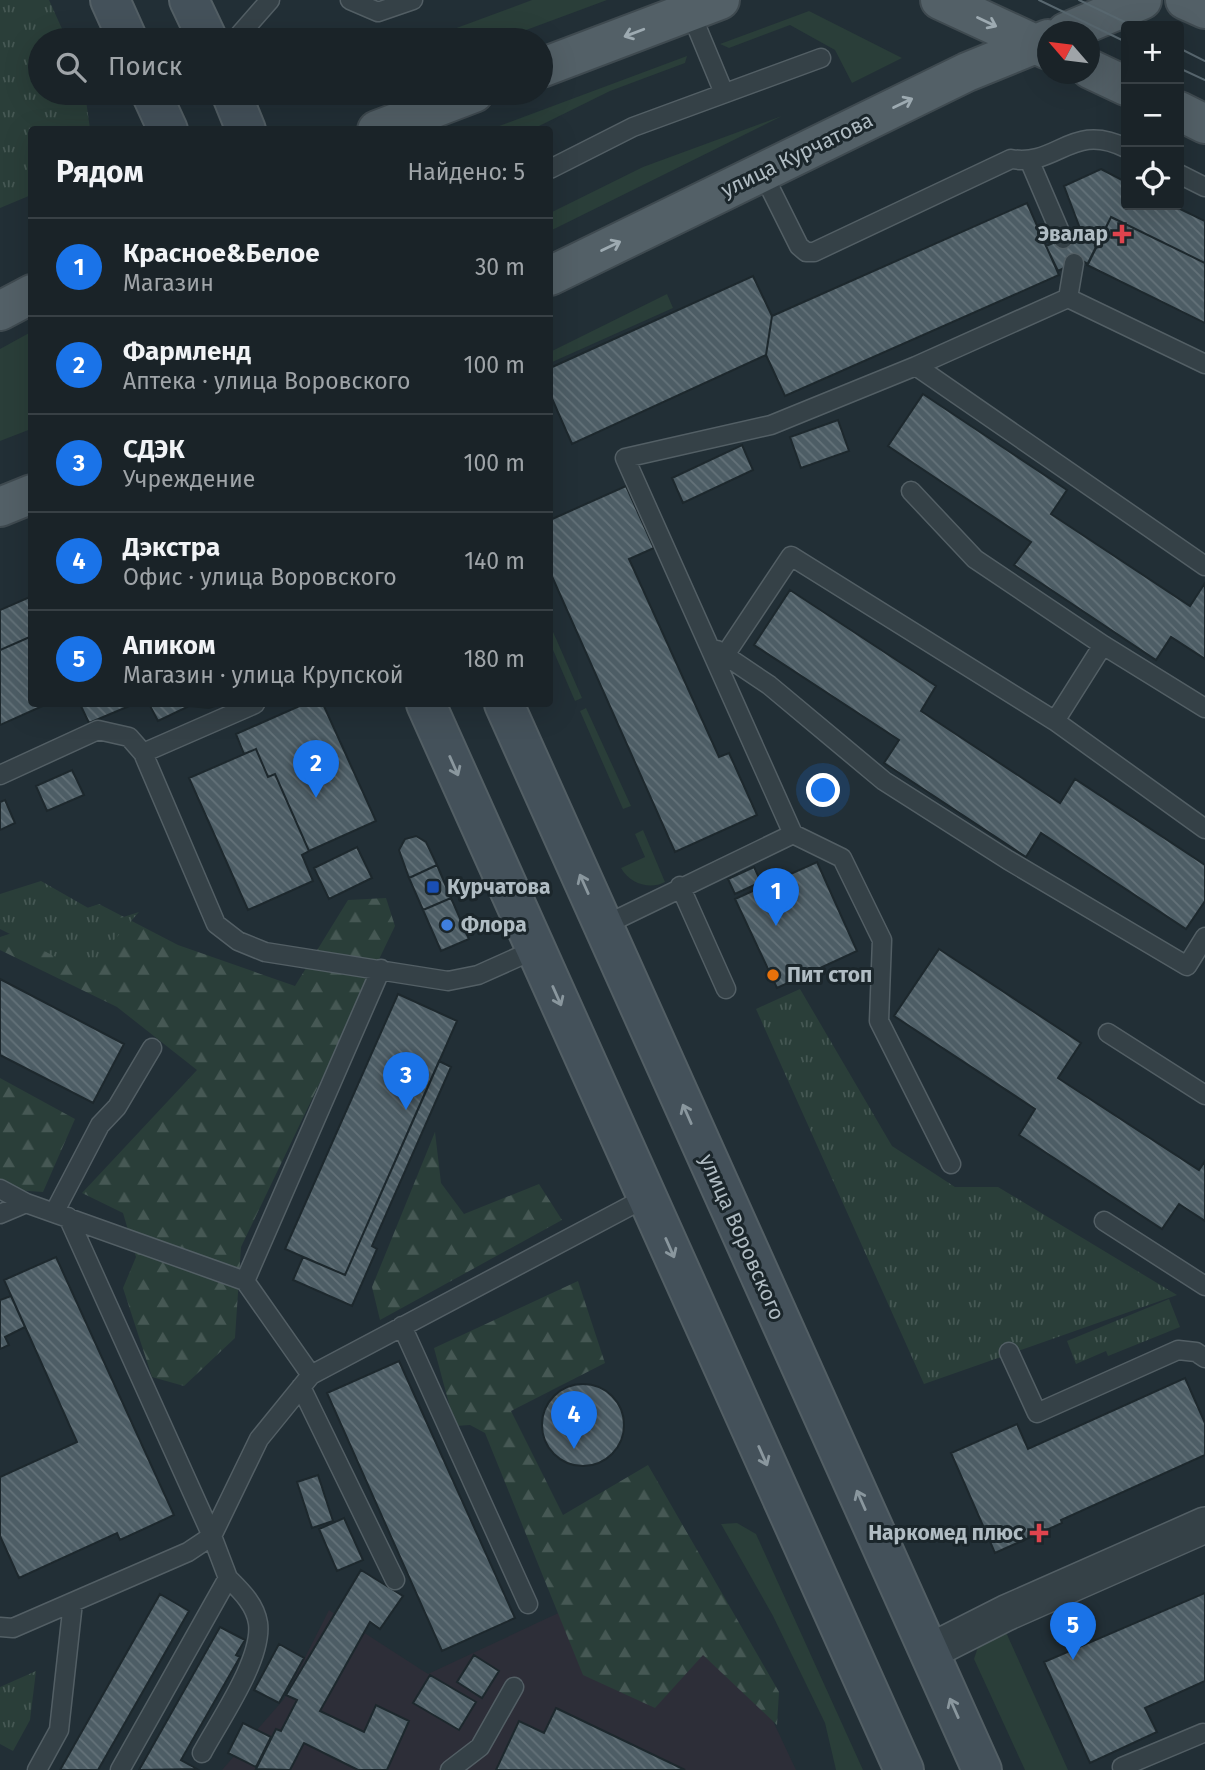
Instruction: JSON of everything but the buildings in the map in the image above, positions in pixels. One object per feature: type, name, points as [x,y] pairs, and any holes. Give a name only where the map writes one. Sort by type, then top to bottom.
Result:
[{"type":"main road","points":[[110,0],[123,28]]},
{"type":"main road","points":[[189,0],[202,28]]},
{"type":"main road","points":[[940,0],[1037,36]]},
{"type":"main road","name":"улица Курчатова","points":[[1094,21],[1142,0]]},
{"type":"main road","points":[[1185,0],[1205,9]]},
{"type":"main road","points":[[553,63],[705,6]]},
{"type":"main road","name":"улица Курчатова","points":[[553,275],[967,72],[1037,46]]},
{"type":"main road","points":[[1100,74],[1122,84]]},
{"type":"main road","points":[[157,105],[166,126]]},
{"type":"main road","points":[[236,105],[244,126]]},
{"type":"main road","points":[[387,126],[443,105]]},
{"type":"main road","points":[[1184,114],[1205,124]]},
{"type":"main road","points":[[0,311],[28,296]]},
{"type":"main road","points":[[0,507],[28,496]]},
{"type":"main road","points":[[427,707],[904,1770]]},
{"type":"main road","name":"улица Воровского","points":[[505,707],[982,1770]]},
{"type":"street","points":[[929,1652],[1006,1613],[1205,1525]]},
{"type":"lane","points":[[246,28],[270,0]]},
{"type":"lane","points":[[350,0],[382,6],[413,0]]},
{"type":"lane","points":[[705,6],[724,93]]},
{"type":"lane","points":[[553,167],[633,127],[821,58]]},
{"type":"lane","points":[[762,172],[799,246],[806,252],[814,252],[1011,159],[1030,162],[1076,140],[1108,139],[1124,147]]},
{"type":"lane","points":[[1030,162],[1063,239]]},
{"type":"lane","points":[[1184,176],[1205,187]]},
{"type":"lane","points":[[1068,298],[1074,263]]},
{"type":"lane","points":[[951,1164],[879,1021],[882,940],[842,858],[793,834],[625,458],[771,425],[916,366],[1068,298],[1205,364]]},
{"type":"lane","points":[[916,366],[1205,566]]},
{"type":"lane","points":[[911,491],[975,559],[1103,645],[1205,708]]},
{"type":"lane","points":[[726,656],[791,556],[1055,721],[1205,829]]},
{"type":"lane","points":[[708,644],[769,685],[884,781],[1008,860],[1187,966],[1205,937]]},
{"type":"lane","points":[[1055,721],[1103,645]]},
{"type":"lane","points":[[143,753],[248,707]]},
{"type":"lane","points":[[0,775],[98,730],[129,737],[143,753],[216,924],[238,941],[265,952],[448,981],[478,975],[536,948]]},
{"type":"lane","points":[[603,926],[680,886],[793,834]]},
{"type":"lane","points":[[680,886],[726,989]]},
{"type":"lane","points":[[245,1281],[381,970]]},
{"type":"lane","points":[[1108,1033],[1205,1095]]},
{"type":"lane","points":[[152,1048],[117,1107],[100,1125],[61,1214],[212,1536],[228,1578],[248,1599],[258,1623],[255,1647],[243,1677],[202,1752]]},
{"type":"lane","points":[[0,1189],[26,1203],[245,1281],[306,1381],[395,1580]]},
{"type":"lane","points":[[0,1627],[13,1628],[188,1552],[212,1536],[258,1439],[306,1381],[402,1326],[647,1196]]},
{"type":"lane","points":[[0,1214],[26,1203]]},
{"type":"lane","points":[[1104,1221],[1205,1286]]},
{"type":"lane","points":[[402,1326],[528,1604]]},
{"type":"lane","points":[[1009,1352],[1037,1413],[1178,1350],[1196,1352],[1205,1358]]},
{"type":"lane","points":[[120,1770],[228,1578]]},
{"type":"lane","points":[[37,1770],[59,1730],[73,1602]]},
{"type":"lane","points":[[450,1770],[480,1747],[514,1688]]},
{"type":"lane","points":[[1122,1767],[1204,1734]]},
{"type":"shaded area","points":[[693,1550],[796,1770],[222,1770],[284,1699],[329,1610],[428,1674]]},
{"type":"green space","points":[[0,0],[49,0],[62,28],[28,28],[28,105],[87,105],[90,126],[28,126],[28,196],[0,208]]},
{"type":"green space","points":[[532,0],[607,0],[531,28],[456,28]]},
{"type":"green space","points":[[809,11],[902,58],[852,83],[835,50],[790,25],[729,48],[720,44]]},
{"type":"green space","points":[[687,56],[685,63],[610,91],[539,126],[499,126]]},
{"type":"green space","points":[[782,116],[553,230],[553,212],[643,167]]},
{"type":"green space","points":[[667,294],[673,308],[553,362],[553,351]]},
{"type":"green space","points":[[28,334],[28,430],[0,441],[0,349]]},
{"type":"green space","points":[[553,632],[582,698],[575,701],[553,650]]},
{"type":"green space","points":[[586,708],[631,806],[623,809],[580,711]]},
{"type":"green space","points":[[643,830],[665,882],[641,884],[625,874],[621,868],[645,857],[635,834]]},
{"type":"green space","points":[[41,881],[111,921],[139,912],[86,972],[0,929],[0,894]]},
{"type":"green space","points":[[386,898],[395,926],[241,1247],[235,1338],[184,1386],[152,1377],[123,1288],[136,1257],[123,1213],[82,1193],[197,1070],[117,1007],[0,950],[0,937],[99,904],[178,945],[295,986],[348,900]]},
{"type":"green space","points":[[800,989],[892,1146],[955,1187],[998,1187],[1177,1295],[924,1384],[756,1009]]},
{"type":"green space","points":[[0,1078],[75,1119],[43,1192],[0,1189]]},
{"type":"green space","points":[[435,1132],[441,1183],[464,1214],[539,1184],[562,1220],[380,1320],[372,1287]]},
{"type":"green space","points":[[578,1281],[605,1363],[511,1411],[563,1515],[648,1465],[779,1692],[777,1725],[703,1655],[655,1708],[583,1675],[485,1433],[470,1425],[455,1426],[434,1348]]},
{"type":"green space","points":[[1169,1299],[1180,1327],[1108,1356],[1106,1351],[1076,1364],[1067,1341]]},
{"type":"green space","points":[[737,1523],[756,1534],[863,1770],[836,1770],[825,1723],[773,1616],[721,1524]]},
{"type":"green space","points":[[1005,1630],[1068,1770],[1025,1770],[974,1659],[978,1647]]},
{"type":"green space","points":[[36,1671],[30,1720],[13,1751],[0,1744],[0,1687]]},
{"type":"tram line","points":[[1039,0],[1121,40]]},
{"type":"tram line","points":[[1079,0],[1123,21]]},
{"type":"tram line","points":[[1184,50],[1205,61]]},
{"type":"tram line","points":[[1184,70],[1205,80]]},
{"type":"place","name":"Эвалар","points":[[1122,234]]},
{"type":"place","name":"Фармленд","points":[[316,798]]},
{"type":"place","name":"Курчатова","points":[[433,887]]},
{"type":"place","name":"Флора","points":[[447,925]]},
{"type":"place","name":"Красное&Белое","points":[[776,926]]},
{"type":"place","name":"Пит стоп","points":[[773,975]]},
{"type":"place","name":"СДЭК","points":[[406,1110]]},
{"type":"place","name":"Дэкстра","points":[[574,1449]]},
{"type":"place","name":"Наркомед плюс","points":[[1039,1533]]},
{"type":"place","name":"Апиком","points":[[1073,1660]]}]
